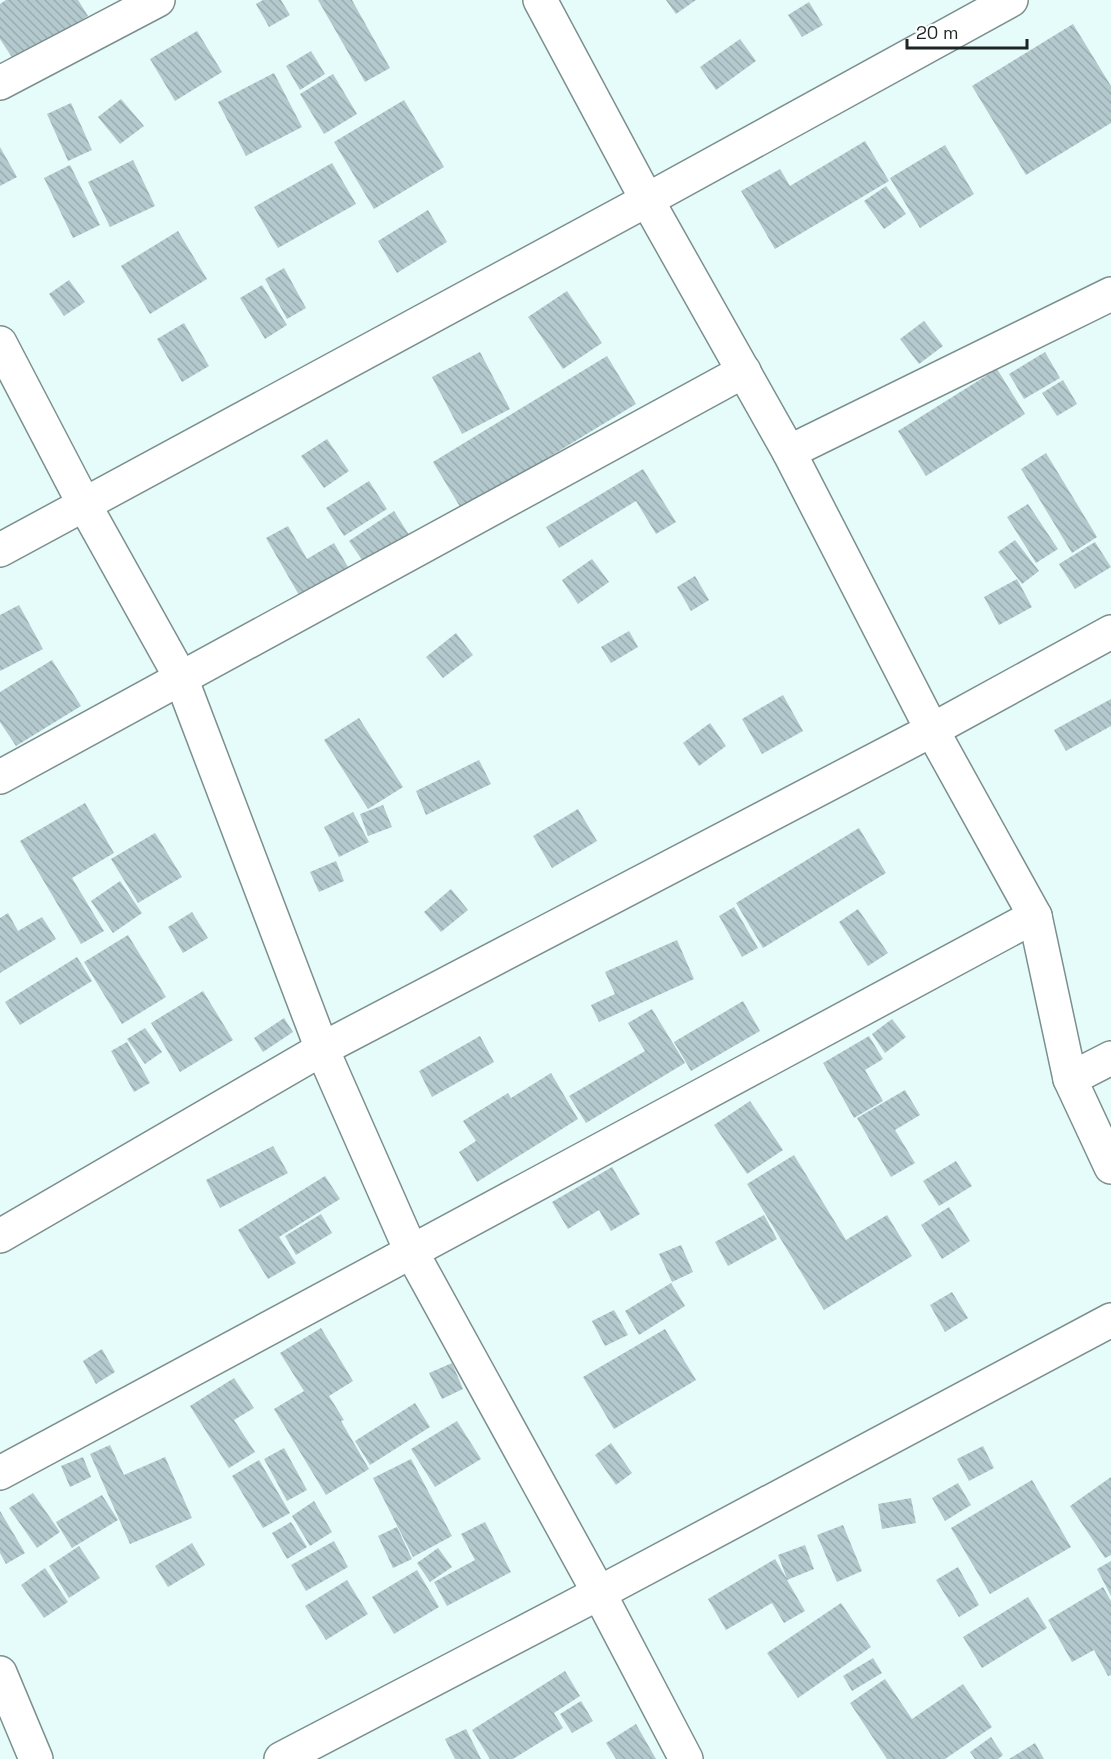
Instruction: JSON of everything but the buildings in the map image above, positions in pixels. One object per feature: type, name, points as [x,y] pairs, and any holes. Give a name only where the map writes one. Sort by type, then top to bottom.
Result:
[{"type":"street","points":[[0,83],[158,0]]},
{"type":"street","points":[[540,0],[647,200],[789,453],[932,730],[1035,916],[1070,1079],[1111,1167]]},
{"type":"street","points":[[0,550],[1011,0]]},
{"type":"street","points":[[789,453],[1111,294]]},
{"type":"street","points":[[0,342],[84,504],[181,678],[322,1049],[411,1251],[599,1593],[686,1759]]},
{"type":"street","points":[[0,777],[744,371]]},
{"type":"street","points":[[0,1236],[322,1049],[932,730],[1111,632]]},
{"type":"street","points":[[0,1473],[1035,916]]},
{"type":"street","points":[[1070,1079],[1111,1058]]},
{"type":"street","points":[[281,1759],[599,1593],[1111,1320]]},
{"type":"street","points":[[0,1673],[36,1759]]}]
